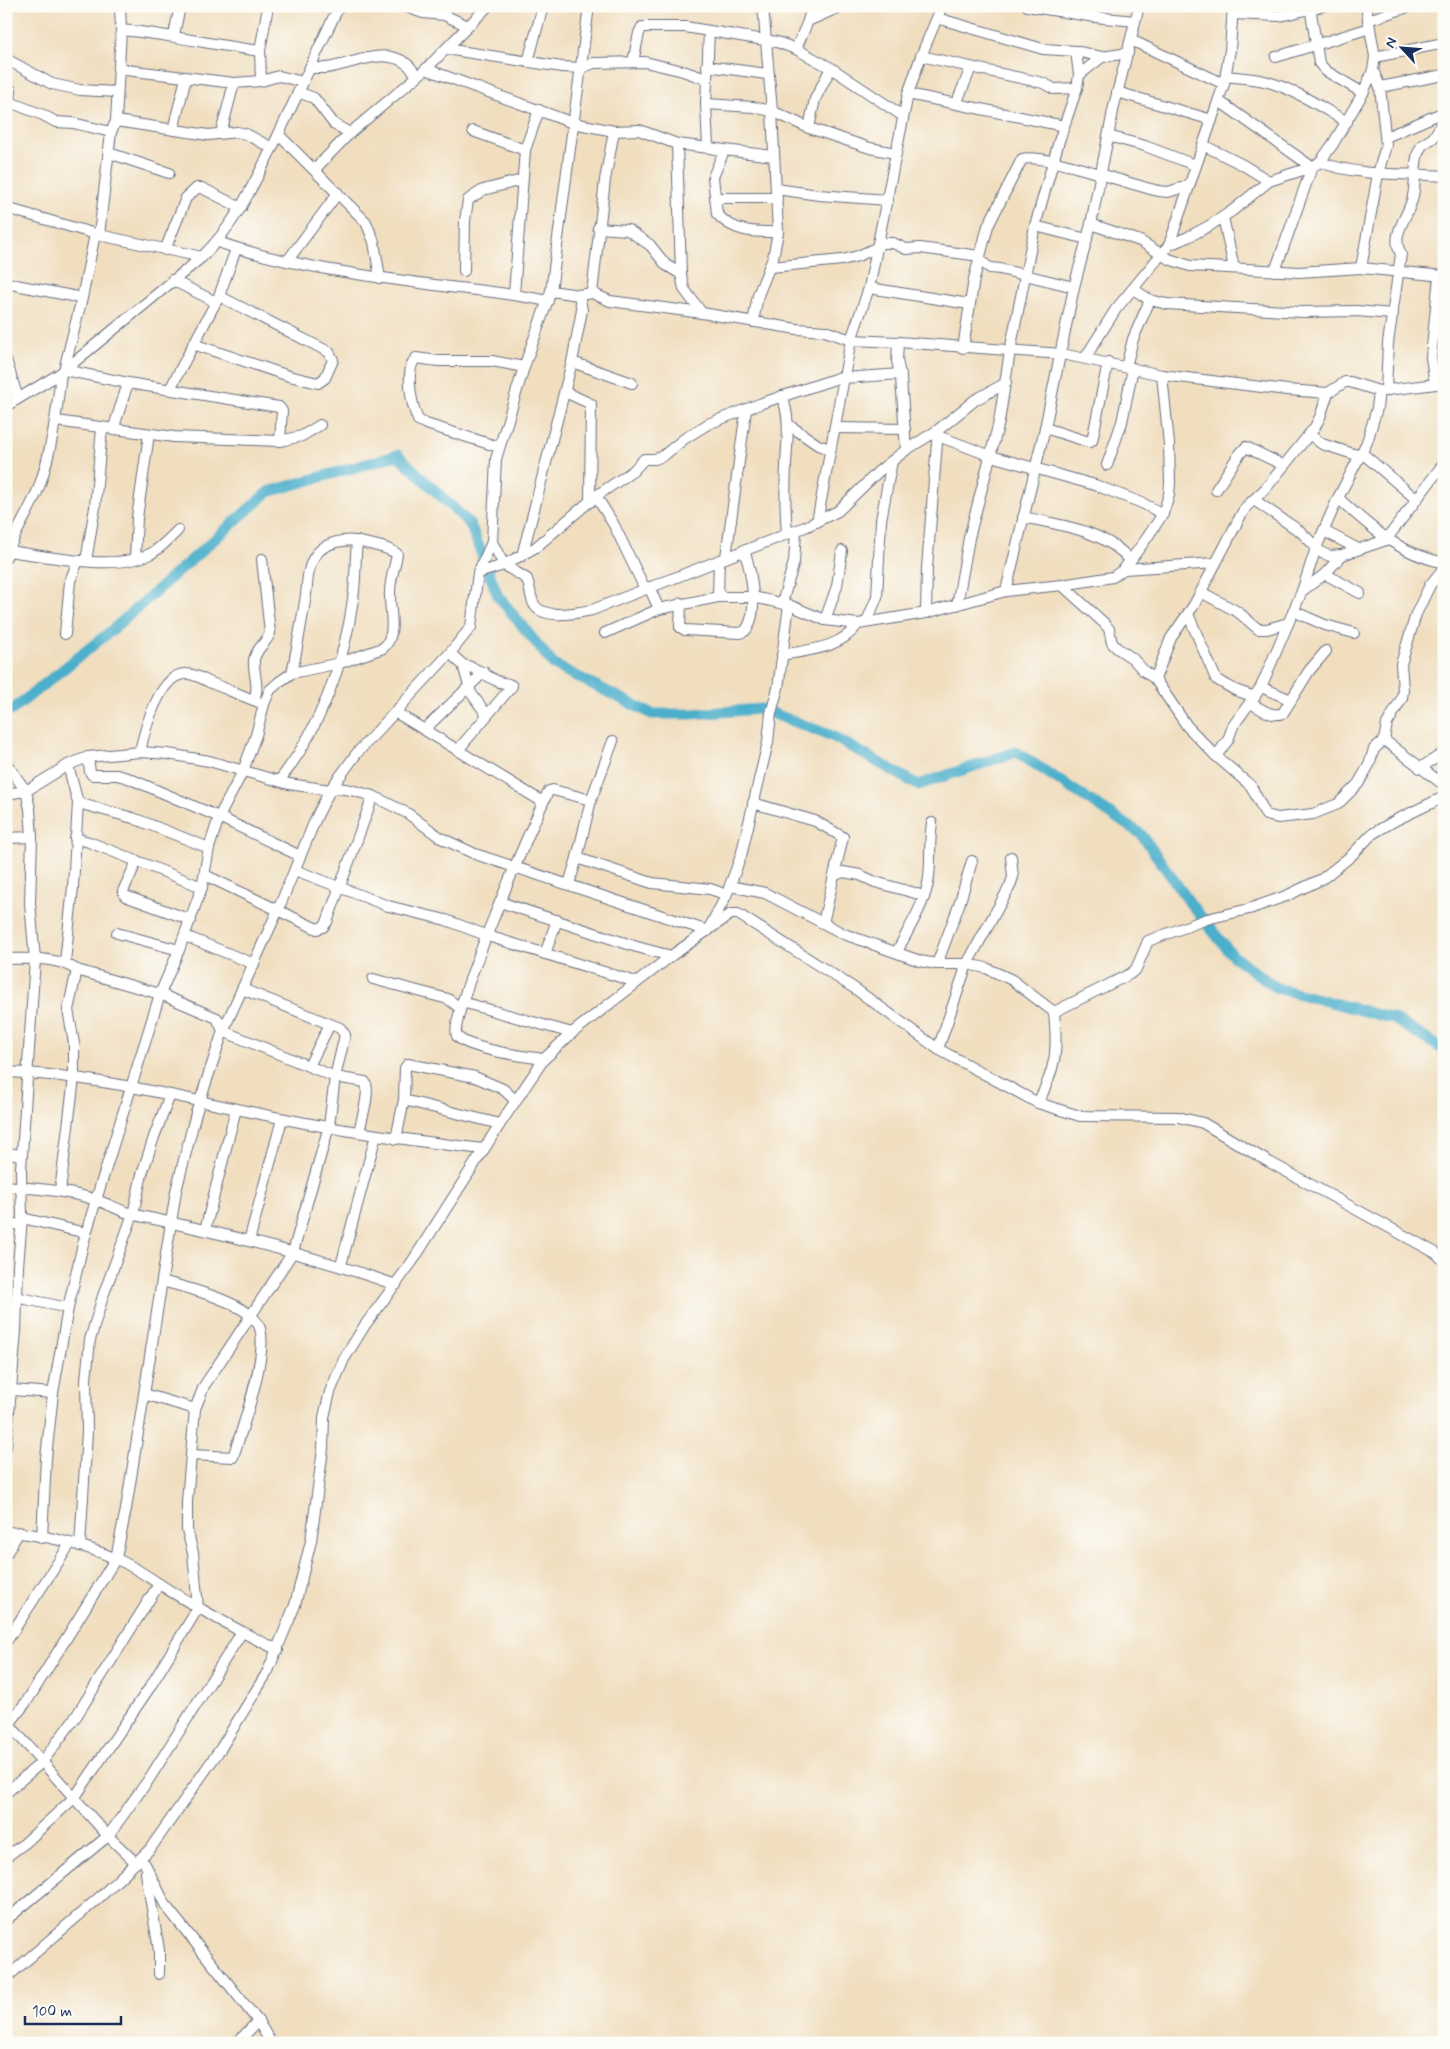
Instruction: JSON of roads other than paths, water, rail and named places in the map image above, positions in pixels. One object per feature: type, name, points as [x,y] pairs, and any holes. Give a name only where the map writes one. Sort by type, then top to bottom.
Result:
[{"type":"street","points":[[120,6],[121,30],[116,121],[111,132],[97,234],[63,371],[56,421],[39,488],[7,553],[82,561],[112,562],[152,553],[178,530]]},
{"type":"street","points":[[174,35],[180,6]]},
{"type":"street","points":[[261,81],[260,51],[268,6]]},
{"type":"street","points":[[6,406],[63,371],[172,280],[202,258],[218,242],[232,225],[279,135],[339,6]]},
{"type":"street","points":[[404,6],[423,13],[444,15],[468,26]]},
{"type":"street","points":[[314,169],[350,133],[426,69],[488,6]]},
{"type":"street","points":[[528,62],[543,6]]},
{"type":"street","points":[[271,2043],[258,2021],[166,1906],[141,1861],[108,1836],[43,1761],[7,1725],[89,1603],[116,1558],[176,1191],[200,1102],[231,1010],[254,964],[316,818],[330,790],[357,753],[450,654],[471,627],[478,573],[492,542],[494,471],[499,446],[524,367],[550,296],[589,6]]},
{"type":"street","points":[[753,322],[758,295],[771,266],[778,232],[772,111],[767,74],[763,6]]},
{"type":"street","points":[[796,49],[812,6]]},
{"type":"street","points":[[808,21],[842,6]]},
{"type":"street","points":[[817,522],[851,340],[869,288],[879,245],[895,153],[908,94],[921,56],[942,6]]},
{"type":"street","points":[[1027,6],[1095,18],[1135,21]]},
{"type":"street","points":[[1006,591],[1034,469],[1046,428],[1074,287],[1087,239],[1117,92],[1139,6]]},
{"type":"street","points":[[1085,358],[1116,309],[1166,249],[1225,80],[1233,10],[1280,16],[1323,6]]},
{"type":"street","points":[[1275,271],[1316,164],[1347,122],[1373,70],[1375,57],[1366,6]]},
{"type":"street","points":[[1276,57],[1317,45],[1411,6]]},
{"type":"street","points":[[1310,8],[1318,59],[1322,67],[1363,93]]},
{"type":"street","points":[[937,18],[1043,48],[1102,56],[1128,53]]},
{"type":"street","points":[[633,62],[642,27],[685,28],[765,39],[796,49],[831,68],[903,116]]},
{"type":"street","points":[[121,30],[174,35],[201,42],[260,51]]},
{"type":"street","points":[[708,147],[706,79],[709,31]]},
{"type":"street","points":[[1131,40],[1225,80],[1254,79],[1277,85],[1310,100],[1347,122]]},
{"type":"street","points":[[1375,57],[1444,43]]},
{"type":"street","points":[[446,49],[581,68],[594,63],[633,62],[667,67],[706,79]]},
{"type":"street","points":[[956,605],[969,538],[991,456],[1035,226],[1077,88],[1079,76],[1076,52]]},
{"type":"street","points":[[310,68],[326,68],[369,58],[387,56],[399,59],[408,65],[417,76]]},
{"type":"street","points":[[921,56],[1043,83],[1054,89],[1077,88]]},
{"type":"street","points":[[1079,76],[1102,56]]},
{"type":"street","points":[[6,59],[52,84],[80,90],[118,92]]},
{"type":"street","points":[[707,66],[767,74]]},
{"type":"street","points":[[809,128],[815,99],[831,68]]},
{"type":"street","points":[[956,104],[971,68]]},
{"type":"street","points":[[118,69],[234,83],[261,81],[279,76],[303,82]]},
{"type":"street","points":[[426,69],[573,123],[614,132],[639,130],[677,144],[773,156]]},
{"type":"street","points":[[1361,268],[1378,174],[1386,146],[1380,87],[1373,70]]},
{"type":"street","points":[[1380,87],[1444,75]]},
{"type":"street","points":[[173,130],[186,78]]},
{"type":"street","points":[[221,133],[234,83]]},
{"type":"street","points":[[6,88],[11,90],[10,101],[12,103],[56,122],[111,132]]},
{"type":"street","points":[[298,92],[314,98],[334,124],[350,133]]},
{"type":"street","points":[[1117,92],[1212,120]]},
{"type":"street","points":[[908,94],[1064,126]]},
{"type":"street","points":[[1219,101],[1316,164],[1378,174],[1444,176]]},
{"type":"street","points":[[706,104],[753,107],[772,111],[809,128],[870,148],[895,153]]},
{"type":"street","points":[[514,294],[525,150],[539,110]]},
{"type":"street","points":[[1386,137],[1444,112]]},
{"type":"street","points":[[1216,756],[1228,740],[1233,726],[1261,687],[1302,591],[1315,544],[1324,531],[1338,498],[1361,454],[1373,422],[1383,391],[1388,343],[1402,254],[1398,246],[1399,231],[1411,205],[1416,163],[1420,149],[1433,138],[1444,120]]},
{"type":"street","points":[[116,121],[208,135],[237,132],[246,134],[272,148]]},
{"type":"street","points":[[473,131],[525,150]]},
{"type":"street","points":[[592,293],[598,228],[614,132]]},
{"type":"street","points":[[279,135],[366,222],[374,242],[380,278]]},
{"type":"street","points":[[1108,136],[1145,146],[1195,165]]},
{"type":"street","points":[[677,144],[681,274],[684,289],[702,313]]},
{"type":"street","points":[[1203,145],[1243,165],[1269,181]]},
{"type":"street","points":[[724,151],[714,172],[717,214],[731,226],[745,232],[778,232]]},
{"type":"street","points":[[109,153],[169,173]]},
{"type":"street","points":[[963,348],[969,304],[988,226],[1019,161],[1025,158],[1053,162],[1152,190],[1168,192],[1188,186]]},
{"type":"street","points":[[1166,249],[1223,217],[1269,181],[1316,164]]},
{"type":"street","points":[[464,271],[464,221],[468,200],[483,190],[522,180]]},
{"type":"street","points":[[165,250],[186,198],[197,188],[202,188],[241,208]]},
{"type":"street","points":[[1168,192],[1183,204]]},
{"type":"street","points":[[288,260],[338,193]]},
{"type":"street","points":[[715,198],[776,193],[888,200]]},
{"type":"street","points":[[6,208],[97,234],[202,258]]},
{"type":"street","points":[[1223,217],[1234,268]]},
{"type":"street","points":[[1090,224],[1166,249],[1175,262],[1190,266],[1300,272],[1361,268],[1441,276],[1431,357],[1440,383],[1383,391],[1344,382],[1328,393],[1320,417],[1309,434],[1266,488],[1241,515],[1201,592],[1171,638],[1154,679]]},
{"type":"street","points":[[1035,226],[1087,239]]},
{"type":"street","points":[[598,228],[628,230],[650,245],[660,260],[681,274]]},
{"type":"street","points":[[218,242],[236,249],[380,278],[514,294],[550,296],[592,293],[610,301],[702,313],[797,329],[825,331],[851,340],[1062,354],[1108,362],[1162,375],[1328,393]]},
{"type":"street","points":[[771,266],[842,260],[858,256],[879,245],[893,244],[906,249],[929,249],[979,258],[993,269],[1025,274],[1074,287]]},
{"type":"street","points":[[170,389],[217,299],[236,249]]},
{"type":"street","points":[[172,280],[329,352],[332,360],[325,378],[318,383],[289,376],[193,344]]},
{"type":"street","points":[[6,282],[82,298]]},
{"type":"street","points":[[869,288],[969,304]]},
{"type":"street","points":[[1133,288],[1150,300],[1167,304],[1302,312],[1356,310],[1393,314]]},
{"type":"street","points":[[522,556],[572,362],[582,310],[579,295]]},
{"type":"street","points":[[1108,465],[1122,422],[1134,334],[1150,300]]},
{"type":"street","points":[[898,342],[898,365],[901,374],[906,450]]},
{"type":"street","points":[[499,446],[418,420],[411,398],[410,373],[412,363],[416,358],[420,358],[438,361],[492,361],[524,367]]},
{"type":"street","points":[[6,360],[18,398]]},
{"type":"street","points":[[572,362],[632,384]]},
{"type":"street","points":[[1046,428],[1088,442],[1092,441],[1108,362]]},
{"type":"street","points":[[63,371],[279,407],[282,410],[280,441]]},
{"type":"street","points":[[478,573],[504,565],[536,547],[593,499],[633,471],[644,459],[656,459],[663,456],[699,429],[782,396],[844,377],[901,374]]},
{"type":"street","points":[[605,634],[659,609],[718,597],[753,597],[785,604],[825,620],[863,623],[926,613],[1006,591],[1113,577],[1124,569],[1162,514],[1170,483],[1169,444],[1162,375]]},
{"type":"street","points":[[65,634],[70,581],[82,561],[95,507],[107,429],[128,383]]},
{"type":"street","points":[[492,542],[504,565],[524,576],[529,585],[533,603],[537,608],[544,612],[573,614],[592,610],[817,522],[838,511],[879,471],[906,450],[938,433],[962,409],[1006,383]]},
{"type":"street","points":[[565,392],[591,404],[593,499],[614,525],[659,609]]},
{"type":"street","points":[[708,931],[726,896],[741,856],[768,742],[771,713],[778,688],[785,604],[794,562],[785,498],[788,425],[787,408],[782,396]]},
{"type":"street","points":[[718,597],[746,410]]},
{"type":"street","points":[[56,421],[174,437],[280,441],[302,436],[320,425]]},
{"type":"street","points":[[788,425],[818,445],[830,449]]},
{"type":"street","points":[[835,428],[905,429]]},
{"type":"street","points":[[938,433],[991,456],[1095,485],[1162,514]]},
{"type":"street","points":[[926,613],[927,568],[938,433]]},
{"type":"street","points":[[135,558],[137,518],[148,434]]},
{"type":"street","points":[[1309,434],[1322,444],[1361,454],[1416,499]]},
{"type":"street","points":[[1216,490],[1246,447],[1284,465]]},
{"type":"street","points":[[782,655],[828,646],[849,636],[863,623],[877,597],[881,520],[892,461]]},
{"type":"street","points":[[1254,500],[1275,513],[1326,555],[1342,555],[1386,540],[1444,463]]},
{"type":"street","points":[[1338,498],[1386,540],[1416,555],[1444,563]]},
{"type":"street","points":[[1023,517],[1062,525],[1103,539],[1118,547],[1130,560]]},
{"type":"street","points":[[1324,531],[1358,549]]},
{"type":"street","points":[[259,702],[279,682],[292,673],[340,663],[384,648],[390,640],[392,624],[390,592],[397,554],[357,541],[343,541],[323,548],[316,554],[308,572],[303,615],[292,673]]},
{"type":"street","points":[[279,781],[293,764],[306,742],[340,663],[353,598],[357,541]]},
{"type":"street","points":[[681,603],[680,627],[685,630],[740,633],[748,628],[753,597],[750,566],[744,550]]},
{"type":"street","points":[[825,620],[837,586],[842,551]]},
{"type":"street","points":[[1302,591],[1325,574],[1342,555]]},
{"type":"street","points":[[42,1538],[46,1458],[53,1393],[68,1308],[86,1233],[160,994],[185,936],[202,887],[209,848],[219,816],[243,771],[259,702],[254,660],[258,649],[266,642],[270,633],[262,559]]},
{"type":"street","points":[[1124,569],[1216,563]]},
{"type":"street","points":[[1062,585],[1104,623],[1109,629],[1112,643],[1132,658],[1154,679],[1187,726],[1216,756],[1251,786],[1266,815],[1278,818],[1305,816],[1338,804],[1345,799],[1364,776],[1374,749],[1384,740],[1387,724],[1402,698],[1401,664],[1412,623],[1430,585],[1444,568]]},
{"type":"street","points":[[1325,574],[1360,593]]},
{"type":"street","points":[[1201,592],[1238,612],[1258,629],[1267,629],[1288,622]]},
{"type":"street","points":[[1292,611],[1326,625],[1354,633]]},
{"type":"street","points":[[1188,614],[1216,678],[1276,715],[1283,713],[1309,671],[1326,651]]},
{"type":"street","points":[[450,654],[463,665],[484,672],[498,682],[509,683],[512,686],[458,750]]},
{"type":"street","points":[[463,665],[474,699],[487,715]]},
{"type":"street","points":[[424,730],[484,672]]},
{"type":"street","points":[[140,752],[147,723],[155,703],[173,678],[180,674],[193,675],[259,702]]},
{"type":"street","points":[[1261,687],[1291,700]]},
{"type":"street","points":[[395,712],[543,802]]},
{"type":"street","points":[[1384,740],[1444,785]]},
{"type":"street","points":[[569,884],[590,800],[613,741]]},
{"type":"street","points":[[6,794],[26,791],[68,765],[88,758],[140,752],[190,757],[279,781],[330,790],[351,790],[373,796],[407,813],[441,838],[457,847],[514,868],[569,884],[708,931]]},
{"type":"street","points":[[1420,768],[1444,753]]},
{"type":"street","points":[[88,758],[92,774],[117,775],[128,778],[219,816],[300,856]]},
{"type":"street","points":[[6,762],[26,791],[30,809],[32,837],[30,903],[36,959],[22,1155],[21,1221],[16,1297],[11,1331],[12,1390],[6,1447]]},
{"type":"street","points":[[65,962],[73,887],[78,803],[68,765]]},
{"type":"street","points":[[544,1059],[492,1050],[464,1042],[456,1035],[455,1029],[461,1005],[500,902],[543,802],[551,790],[590,800]]},
{"type":"street","points":[[205,875],[317,929],[327,922],[338,887],[373,796]]},
{"type":"street","points":[[1054,1012],[1130,974],[1136,969],[1148,940],[1207,919],[1249,909],[1286,896],[1322,879],[1352,856],[1372,834],[1444,797]]},
{"type":"street","points":[[78,803],[133,818],[209,848]]},
{"type":"street","points":[[753,803],[815,821],[841,836],[843,840],[839,870],[823,923]]},
{"type":"street","points":[[897,952],[919,895],[927,886],[932,823]]},
{"type":"street","points":[[6,838],[32,837]]},
{"type":"street","points":[[75,838],[202,887]]},
{"type":"street","points":[[577,858],[652,883],[710,889],[726,896]]},
{"type":"street","points":[[938,1049],[968,964],[1010,886],[1012,877],[1011,858]]},
{"type":"street","points":[[137,861],[123,891],[125,896],[191,920]]},
{"type":"street","points":[[937,964],[959,905],[972,862]]},
{"type":"street","points":[[295,870],[388,906],[446,920],[488,936],[636,982]]},
{"type":"street","points":[[839,870],[919,895]]},
{"type":"street","points":[[730,886],[765,893],[844,934],[920,961],[937,964],[968,964],[986,968],[1012,980],[1054,1012],[1056,1039],[1053,1069],[1038,1103]]},
{"type":"street","points":[[500,902],[637,948],[671,956]]},
{"type":"street","points":[[6,1978],[141,1861],[221,1748],[268,1670],[278,1650],[295,1605],[312,1536],[323,1449],[324,1417],[330,1392],[344,1359],[364,1325],[396,1284],[438,1223],[483,1149],[544,1059],[572,1032],[636,982],[731,914],[738,914],[854,988],[938,1049],[1038,1103],[1080,1116],[1178,1117],[1203,1123],[1269,1162],[1436,1253],[1444,1261]]},
{"type":"street","points":[[545,954],[558,920]]},
{"type":"street","points":[[117,933],[179,950]]},
{"type":"street","points":[[185,936],[254,964]]},
{"type":"street","points":[[6,959],[36,959],[65,962],[77,970],[160,994],[217,1018],[223,1031],[335,1077],[365,1082],[367,1086],[359,1132]]},
{"type":"street","points":[[60,1191],[74,1078],[74,1043],[68,1010],[77,970]]},
{"type":"street","points":[[374,980],[448,999],[461,1005],[572,1032]]},
{"type":"street","points":[[6,1857],[25,1843],[75,1797],[150,1687],[198,1608],[193,1553],[188,1530],[187,1501],[195,1409],[204,1386],[252,1317],[264,1294],[293,1252],[329,1126],[335,1077],[345,1035],[340,1028],[242,989]]},
{"type":"street","points":[[448,999],[467,989]]},
{"type":"street","points":[[217,1018],[231,1010]]},
{"type":"street","points":[[309,1066],[330,1024]]},
{"type":"street","points":[[396,1139],[404,1100],[405,1068],[408,1064],[488,1081],[502,1089],[516,1101]]},
{"type":"street","points":[[6,1072],[74,1078],[131,1087],[282,1119],[396,1139],[483,1149]]},
{"type":"street","points":[[6,1642],[75,1545],[87,1432],[86,1380],[90,1340],[103,1296],[133,1214],[145,1165],[170,1095]]},
{"type":"street","points":[[404,1100],[500,1124]]},
{"type":"street","points":[[205,1230],[236,1109]]},
{"type":"street","points":[[249,1242],[282,1119]]},
{"type":"street","points":[[341,1266],[376,1135]]},
{"type":"street","points":[[6,1152],[22,1155]]},
{"type":"street","points":[[6,1186],[60,1191],[96,1200],[133,1214],[171,1221],[293,1252],[396,1284]]},
{"type":"street","points":[[6,1223],[21,1221],[86,1233]]},
{"type":"street","points":[[6,1264],[18,1266]]},
{"type":"street","points":[[162,1280],[242,1309],[258,1324],[262,1333],[261,1352],[256,1378],[233,1458],[192,1455]]},
{"type":"street","points":[[16,1297],[68,1308]]},
{"type":"street","points":[[12,1390],[53,1393]]},
{"type":"street","points":[[144,1394],[195,1409]]},
{"type":"street","points":[[6,1532],[19,1532],[75,1545],[116,1558],[198,1608],[278,1650]]},
{"type":"street","points":[[6,1554],[19,1532]]},
{"type":"street","points":[[6,1793],[43,1761],[77,1716],[159,1584]]},
{"type":"street","points":[[6,1920],[108,1836],[149,1779],[242,1632]]},
{"type":"street","points":[[141,1861],[159,1950],[159,1974]]},
{"type":"street","points":[[237,2043],[258,2021]]},
{"type":"waterway","points":[[6,712],[12,710],[111,631],[268,492],[398,455],[470,524],[498,596],[554,665],[652,714],[691,714],[761,709],[832,736],[918,785],[1016,752],[1141,834],[1190,903],[1233,956],[1277,988],[1394,1019],[1444,1050]]}]
